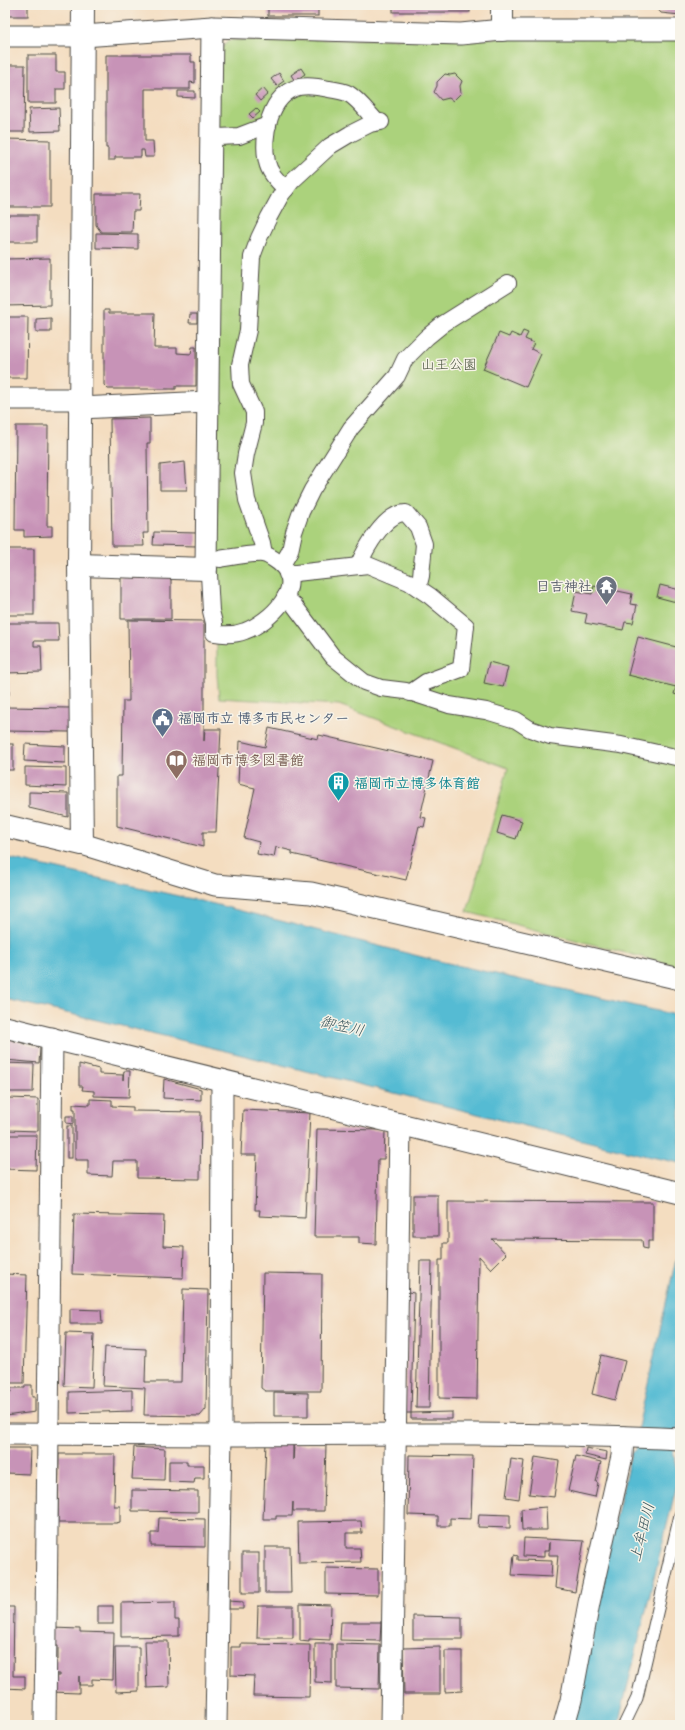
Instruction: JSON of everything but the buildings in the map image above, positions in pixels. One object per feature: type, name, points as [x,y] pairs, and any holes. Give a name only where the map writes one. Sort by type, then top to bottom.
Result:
[{"type":"street","points":[[82,844],[79,565],[83,5]]},
{"type":"street","points":[[502,5],[502,30]]},
{"type":"street","points":[[79,565],[212,567],[264,554],[273,558],[285,569],[290,585],[283,603],[270,616],[258,624],[245,631],[228,635],[214,633],[214,623],[211,611],[212,567],[208,402],[212,27]]},
{"type":"street","points":[[5,36],[83,36],[212,27],[461,34],[502,30],[680,30]]},
{"type":"street","points":[[264,554],[262,543],[247,500],[243,474],[246,454],[254,423],[254,412],[241,384],[240,365],[248,330],[252,257],[266,224],[281,195],[297,176],[330,146],[350,134],[379,122],[350,95],[318,86],[299,87],[286,93],[278,101],[274,108],[268,125],[266,148],[267,162],[271,171],[286,189]]},
{"type":"street","points":[[218,137],[240,136],[268,125]]},
{"type":"street","points":[[285,569],[294,532],[301,512],[312,490],[351,428],[397,376],[405,359],[427,337],[443,324],[508,283]]},
{"type":"street","points":[[5,399],[81,404],[208,402]]},
{"type":"street","points":[[358,566],[365,550],[389,520],[400,512],[406,513],[418,527],[424,544],[421,576],[418,588]]},
{"type":"street","points":[[285,569],[368,565],[409,582],[466,626],[461,669],[426,682],[410,693]]},
{"type":"street","points":[[285,598],[294,605],[333,657],[364,682],[381,688],[410,693],[449,705],[486,711],[516,720],[530,729],[550,736],[621,745],[680,758]]},
{"type":"street","points":[[5,826],[82,844],[215,884],[311,893],[680,978]]},
{"type":"street","points":[[5,1027],[680,1193]]},
{"type":"street","points":[[45,1725],[52,1038]]},
{"type":"street","points":[[216,1725],[221,1435],[222,1080]]},
{"type":"street","points":[[392,1725],[400,1124]]},
{"type":"street","points":[[5,1434],[221,1435],[395,1433],[680,1439]]},
{"type":"street","points":[[564,1725],[571,1700],[589,1603],[622,1456],[628,1437]]},
{"type":"lane","points":[[624,1725],[637,1698],[680,1515]]},
{"type":"green space","name":"山王公園","points":[[680,37],[680,967],[467,912],[508,768],[339,705],[219,698],[217,675],[217,53],[229,40]]},
{"type":"water","name":"御笠川","points":[[5,857],[214,904],[430,959],[680,1016],[680,1163],[166,1036],[5,999]]},
{"type":"water","name":"上牟田川","points":[[680,1241],[680,1416],[673,1450],[678,1480],[618,1725],[569,1725],[631,1453],[636,1449],[639,1423]]},
{"type":"place","name":"日吉神社","points":[[607,606]]},
{"type":"place","name":"福岡市立 博多市民センター","points":[[163,738]]},
{"type":"place","name":"福岡市博多図書館","points":[[176,780]]},
{"type":"place","name":"福岡市立博多体育館","points":[[338,802]]}]
